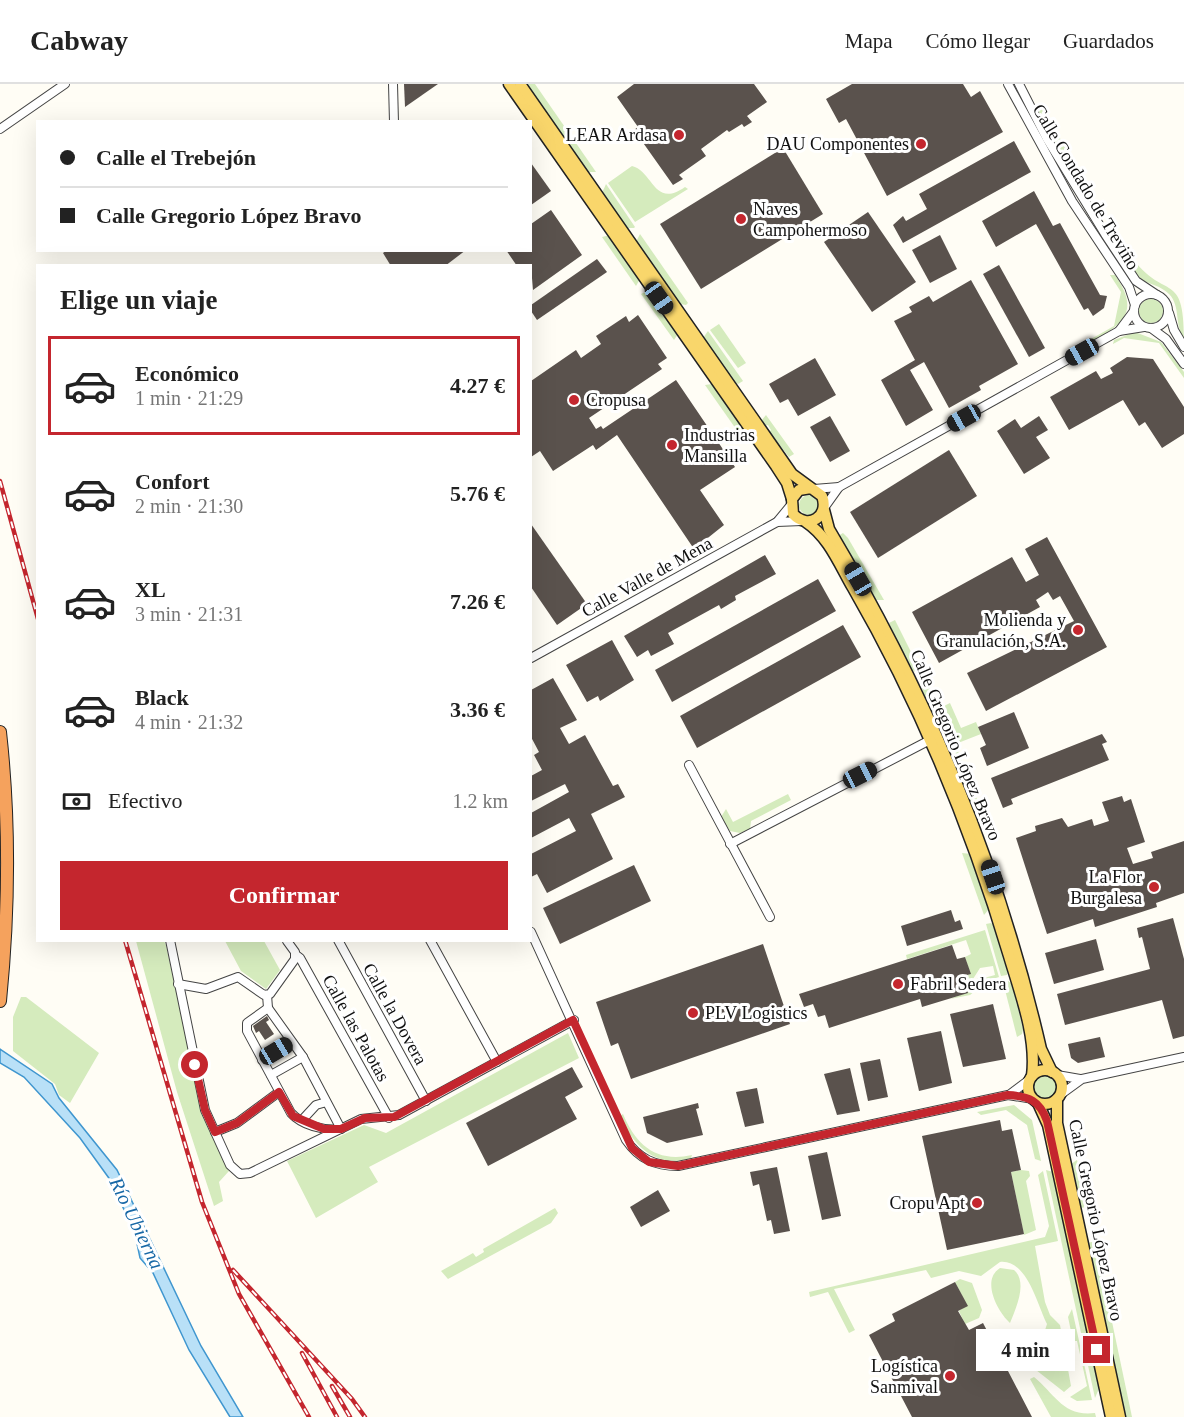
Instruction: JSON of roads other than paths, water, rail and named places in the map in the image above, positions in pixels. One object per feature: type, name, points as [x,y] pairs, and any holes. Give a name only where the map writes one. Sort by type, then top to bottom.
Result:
[{"type":"highway","points":[[0,732],[6,792],[8,895],[0,1001]]},
{"type":"main road","points":[[510,84],[788,483],[793,514],[805,522],[816,520],[824,509],[822,496],[795,477],[785,464],[520,84]]},
{"type":"main road","points":[[791,502],[799,490],[812,489]]},
{"type":"main road","name":"Calle Gregorio López Bravo","points":[[824,509],[829,529],[914,684],[959,785],[998,892],[1041,1049],[1054,1073]]},
{"type":"main road","name":"Calle Gregorio López Bravo","points":[[805,522],[825,541],[858,596],[930,740],[970,837],[1004,939],[1032,1048],[1031,1078]]},
{"type":"main road","points":[[1041,1071],[1054,1073],[1062,1086],[1059,1097],[1048,1104],[1035,1101],[1028,1088],[1031,1078],[1041,1071]]},
{"type":"main road","name":"Calle Gregorio López Bravo","points":[[1059,1097],[1057,1123],[1120,1417]]},
{"type":"main road","name":"Calle Gregorio López Bravo","points":[[1035,1101],[1048,1125],[1111,1417]]},
{"type":"street","points":[[0,129],[65,84]]},
{"type":"street","points":[[393,84],[394,120]]},
{"type":"street","name":"Calle Condado de Treviño","points":[[1008,84],[1066,191],[1128,287],[1134,308]]},
{"type":"street","name":"Calle Condado de Treviño","points":[[1019,84],[1047,139],[1110,243],[1136,281],[1157,295]]},
{"type":"street","points":[[1119,331],[1134,308],[1147,295],[1157,295],[1165,302],[1174,330],[1184,347]]},
{"type":"street","points":[[1134,308],[1137,320],[1166,339],[1184,364]]},
{"type":"street","points":[[824,509],[839,488],[1119,331],[1147,328],[1165,321],[1168,311]]},
{"type":"street","points":[[812,489],[839,488]]},
{"type":"street","name":"Calle Valle de Mena","points":[[532,657],[777,522],[791,502]]},
{"type":"street","name":"Calle Valle de Mena","points":[[777,522],[805,522]]},
{"type":"street","name":"Calle Gregorio López Bravo","points":[[730,844],[930,740]]},
{"type":"street","points":[[689,765],[770,917]]},
{"type":"street","points":[[532,934],[626,1140],[645,1159],[665,1166],[678,1166],[1008,1095],[1031,1078]]},
{"type":"street","points":[[170,942],[205,1110],[232,1167],[240,1174],[250,1173],[365,1118],[389,1118],[426,1101],[573,1020]]},
{"type":"street","name":"Calle las Palotas","points":[[288,942],[300,958],[389,1118]]},
{"type":"street","name":"Calle la Dovera","points":[[339,942],[426,1101]]},
{"type":"street","points":[[431,942],[497,1062]]},
{"type":"street","points":[[296,955],[292,964],[267,995],[268,1008],[303,1057],[341,1129]]},
{"type":"street","points":[[178,984],[206,988],[238,977],[267,995]]},
{"type":"street","points":[[268,1008],[246,1026],[291,1113],[297,1119],[324,1129],[341,1129]]},
{"type":"street","points":[[262,1060],[291,1042]]},
{"type":"street","points":[[271,1075],[303,1057]]},
{"type":"street","points":[[1059,1097],[1082,1080],[1184,1057]]},
{"type":"street","points":[[1054,1073],[1082,1080]]},
{"type":"street","points":[[215,1132],[237,1123],[279,1092]]},
{"type":"street","points":[[1008,1095],[1035,1101]]},
{"type":"street","points":[[304,1118],[316,1105],[323,1103]]},
{"type":"water","name":"Río Ubierna","points":[[0,1049],[52,1084],[59,1098],[117,1170],[201,1346],[243,1417],[230,1417],[189,1350],[153,1273],[140,1258],[135,1234],[111,1181],[80,1138],[24,1077],[0,1063]]},
{"type":"railway","points":[[0,481],[36,612]]},
{"type":"railway","points":[[126,942],[202,1202],[239,1294],[309,1417]]},
{"type":"railway","points":[[233,1270],[352,1399],[365,1417]]},
{"type":"railway","points":[[302,1353],[337,1417]]},
{"type":"railway","points":[[332,1386],[350,1417]]},
{"type":"place","name":"LEAR Ardasa","points":[[679,135]]},
{"type":"place","name":"DAU Componentes","points":[[921,144]]},
{"type":"place","name":"Naves Campohermoso","points":[[741,219]]},
{"type":"place","name":"Cropusa","points":[[574,400]]},
{"type":"place","name":"Industrias Mansilla","points":[[672,445]]},
{"type":"place","name":"Molienda y Granulación, S.A.","points":[[1078,630]]},
{"type":"place","name":"La Flor Burgalesa","points":[[1154,887]]},
{"type":"place","name":"Fabril Sedera","points":[[898,984]]},
{"type":"place","name":"PLV Logistics","points":[[693,1013]]},
{"type":"place","name":"Cropu Apt","points":[[977,1203]]},
{"type":"place","name":"Logística Sanmival","points":[[950,1376]]}]
